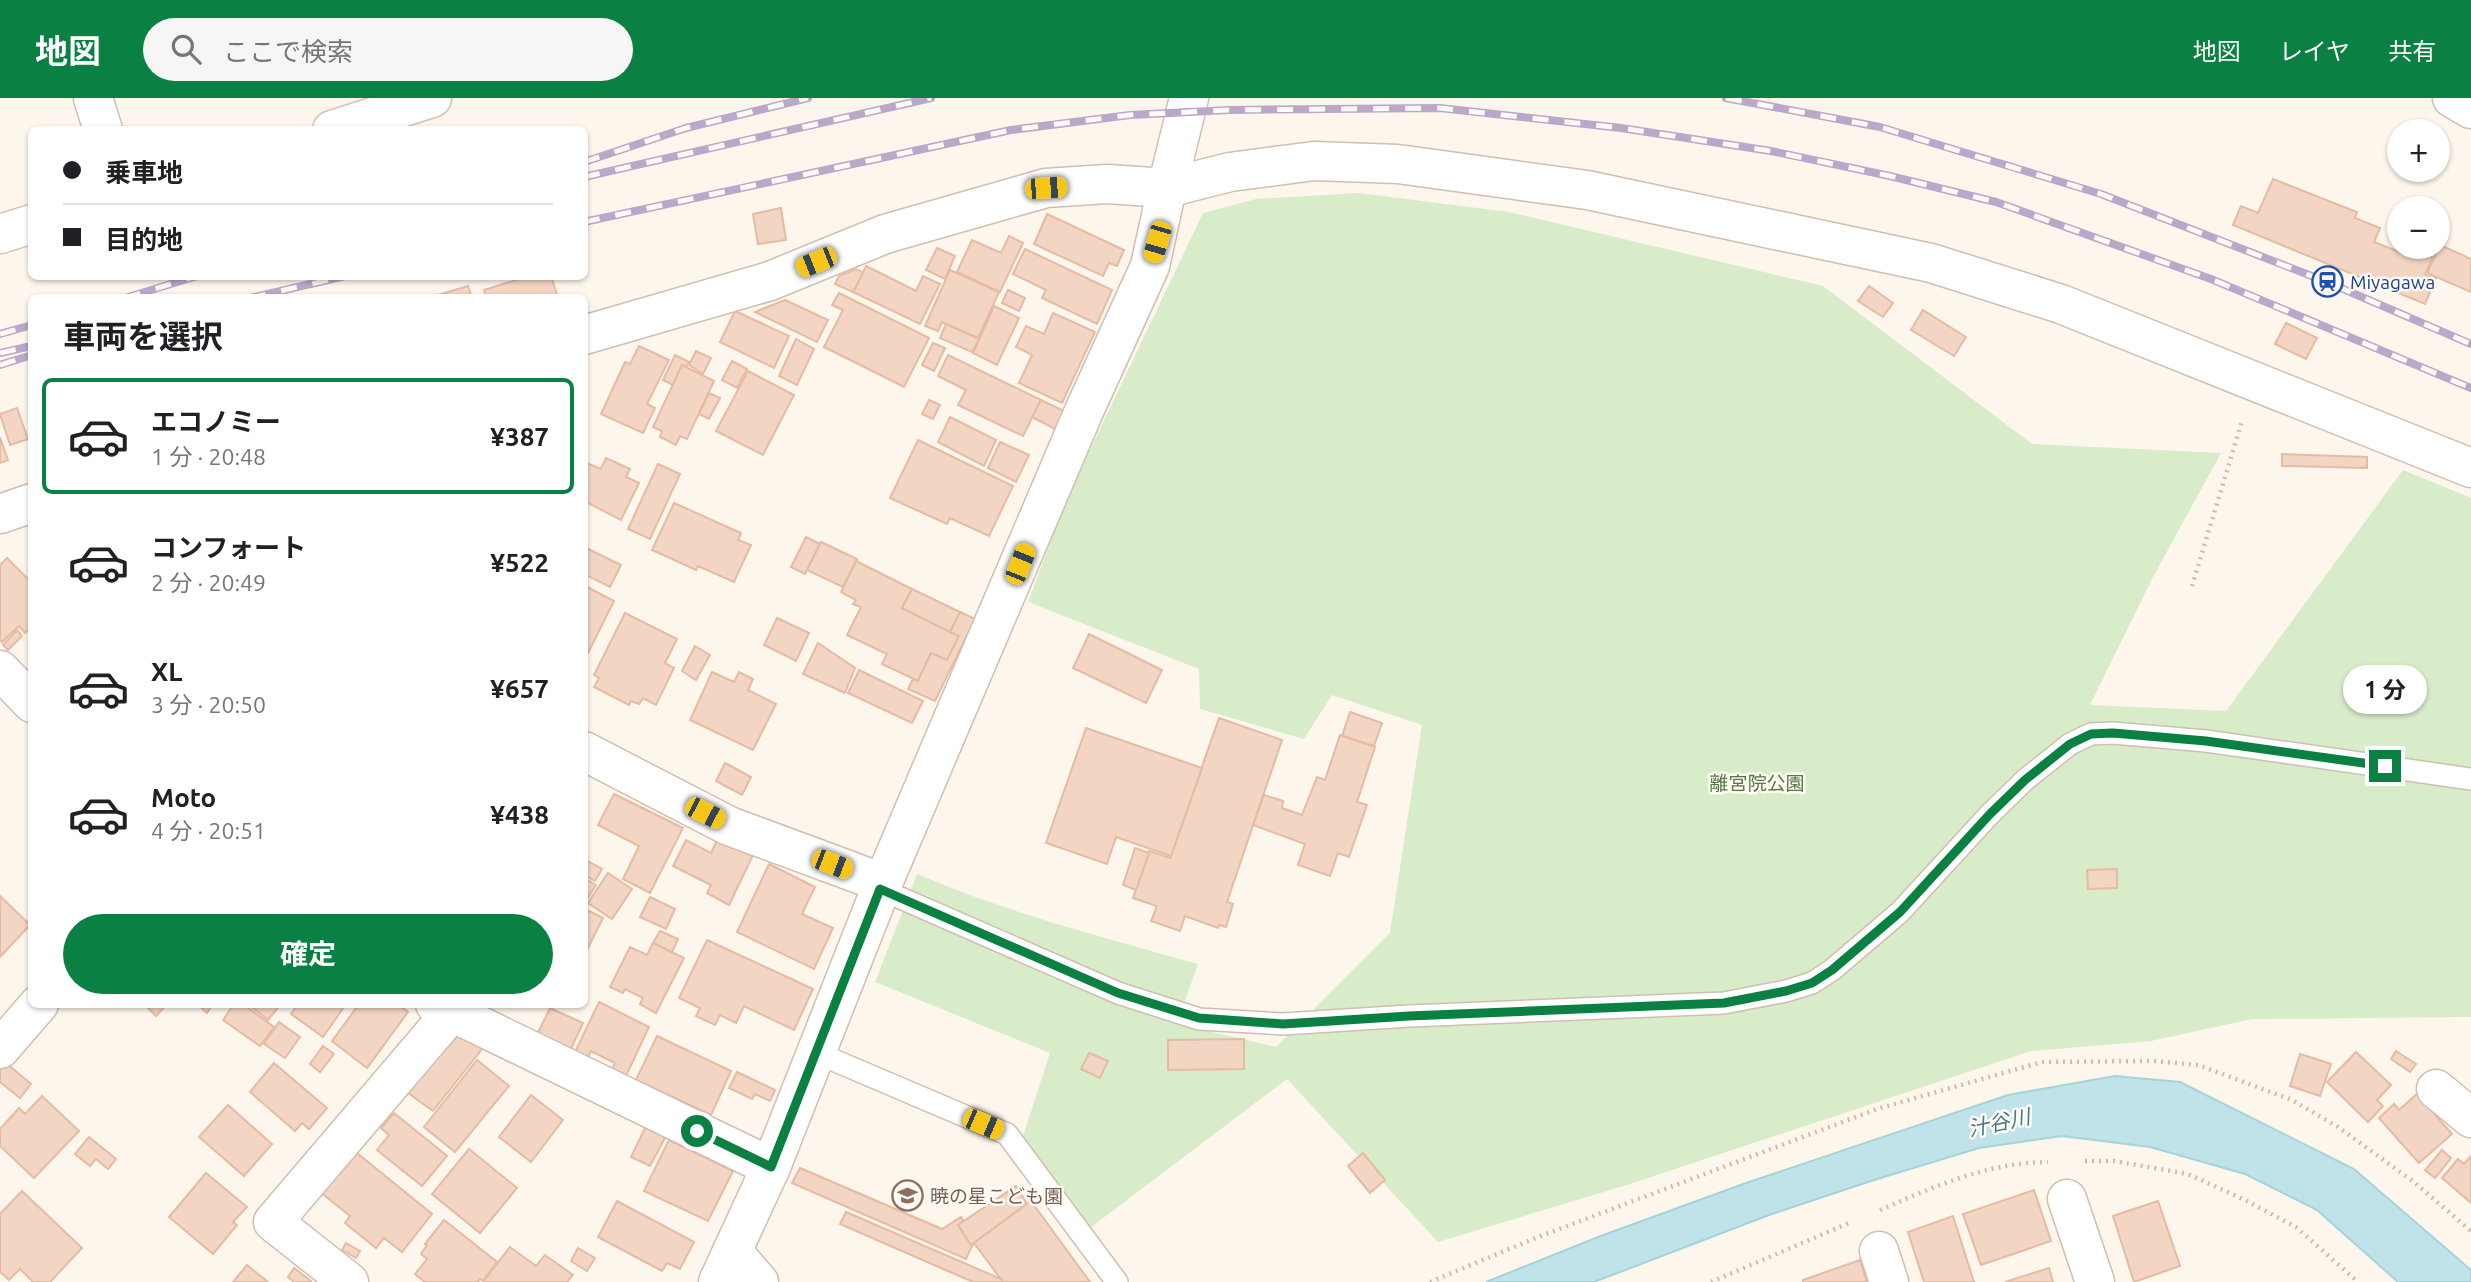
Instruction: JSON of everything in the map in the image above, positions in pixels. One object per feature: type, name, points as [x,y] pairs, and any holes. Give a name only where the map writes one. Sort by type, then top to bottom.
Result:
[{"type":"street","points":[[93,98],[102,126]]},
{"type":"street","points":[[344,126],[432,98]]},
{"type":"street","points":[[759,1282],[725,1266],[771,1167],[881,886],[1084,411],[1150,266],[1189,98]]},
{"type":"street","points":[[2452,98],[2471,109]]},
{"type":"street","points":[[588,334],[770,281],[885,234],[1046,188],[1107,184],[1167,188],[1230,172],[1314,161],[1398,164],[1587,190],[1931,263],[2061,304],[2471,468]]},
{"type":"street","points":[[0,234],[28,226]]},
{"type":"street","points":[[0,513],[28,504]]},
{"type":"street","points":[[0,670],[28,699]]},
{"type":"street","points":[[588,753],[729,826],[881,886]]},
{"type":"street","points":[[2,1044],[34,1008]]},
{"type":"street","points":[[349,1282],[273,1222],[443,1009],[771,1167]]},
{"type":"street","points":[[2436,1089],[2471,1118]]},
{"type":"street","points":[[2067,1199],[2095,1282]]},
{"type":"lane","points":[[881,886],[1118,993],[1199,1018],[1283,1024],[1724,1003],[1786,991],[1812,983],[1832,970],[1900,912],[2025,780],[2070,744],[2091,734],[2113,733],[2206,741],[2471,779]]},
{"type":"lane","points":[[817,1053],[1007,1134],[1118,1282]]},
{"type":"path","points":[[2192,586],[2255,380]]},
{"type":"path","points":[[1430,1282],[1538,1237],[1877,1109],[2042,1062],[2154,1061],[2197,1065],[2292,1100],[2338,1127],[2414,1182],[2471,1231]]},
{"type":"green space","name":"離宮院公園","points":[[1358,193],[1509,212],[1823,286],[2032,444],[2221,453],[2153,577],[2090,705],[2226,711],[2403,470],[2471,498],[2471,1017],[2252,1019],[2151,1041],[2031,1051],[1630,1184],[1438,1242],[1287,1079],[1090,1228],[1023,1136],[1050,1053],[875,982],[917,874],[1021,912],[1198,964],[1177,1024],[1276,1047],[1390,933],[1422,725],[1332,695],[1304,739],[1200,709],[1199,669],[1028,602],[1067,498],[1203,213],[1256,199]]},
{"type":"water","name":"汁谷川","points":[[2115,1076],[2180,1082],[2354,1169],[2471,1270],[2471,1282],[2398,1282],[2317,1210],[2245,1174],[2150,1147],[2062,1136],[1979,1148],[1874,1180],[1769,1215],[1594,1282],[1486,1282],[1598,1237],[1746,1183],[2008,1095]]},
{"type":"building","points":[[2273,179],[2357,212],[2355,218],[2380,228],[2374,242],[2387,247],[2387,259],[2431,259],[2425,275],[2436,278],[2425,304],[2233,225],[2241,206],[2258,213]]},
{"type":"building","points":[[781,208],[786,240],[758,244],[753,214]]},
{"type":"building","points":[[1047,214],[1124,250],[1117,266],[1109,263],[1103,276],[1034,244]]},
{"type":"building","points":[[1009,236],[1023,243],[1000,292],[957,272],[972,240],[1001,253]]},
{"type":"building","points":[[937,248],[955,256],[945,279],[926,270]]},
{"type":"building","points":[[1025,249],[1112,290],[1097,324],[1042,298],[1046,290],[1013,274]]},
{"type":"building","points":[[2450,250],[2471,259],[2471,292],[2427,273],[2434,259],[2450,259]]},
{"type":"building","points":[[866,266],[916,291],[923,276],[940,284],[920,324],[853,292]]},
{"type":"building","points":[[856,269],[863,273],[853,292],[835,284],[839,276]]},
{"type":"building","points":[[950,270],[999,292],[978,338],[942,322],[938,331],[925,326]]},
{"type":"building","points":[[516,280],[552,280],[557,294],[485,294],[484,290]]},
{"type":"building","points":[[468,286],[471,294],[441,294]]},
{"type":"building","points":[[1869,286],[1893,303],[1883,317],[1858,301]]},
{"type":"building","points":[[1008,290],[1025,298],[1019,311],[1002,303]]},
{"type":"building","points":[[839,293],[929,338],[904,387],[824,347],[843,310],[832,305]]},
{"type":"building","points":[[785,300],[828,320],[817,342],[755,312]]},
{"type":"building","points":[[994,306],[1019,318],[997,365],[973,353]]},
{"type":"building","points":[[1923,310],[1966,337],[1954,356],[1911,330]]},
{"type":"building","points":[[735,311],[789,336],[774,368],[720,342]]},
{"type":"building","points":[[1053,313],[1095,332],[1062,403],[1019,383],[1032,355],[1016,347],[1026,326],[1044,334]]},
{"type":"building","points":[[2286,323],[2317,338],[2306,359],[2275,344]]},
{"type":"building","points":[[946,324],[979,339],[972,352],[940,338]]},
{"type":"building","points":[[796,339],[814,349],[797,385],[779,376]]},
{"type":"building","points":[[933,343],[945,348],[934,371],[922,365]]},
{"type":"building","points":[[639,346],[669,360],[647,404],[655,408],[643,433],[601,414],[625,362],[630,364]]},
{"type":"building","points":[[696,351],[711,358],[703,374],[689,365]]},
{"type":"building","points":[[675,355],[689,362],[686,367],[682,365],[673,385],[663,380]]},
{"type":"building","points":[[948,355],[1041,400],[1023,436],[958,405],[966,390],[938,376]]},
{"type":"building","points":[[732,361],[747,369],[737,388],[722,380]]},
{"type":"building","points":[[682,365],[714,381],[687,439],[680,436],[676,445],[660,437],[662,431],[653,427]]},
{"type":"building","points":[[748,371],[794,395],[763,455],[716,431]]},
{"type":"building","points":[[709,393],[720,398],[709,419],[699,414]]},
{"type":"building","points":[[929,400],[940,405],[933,419],[922,414]]},
{"type":"building","points":[[1041,400],[1064,411],[1055,429],[1032,417]]},
{"type":"building","points":[[17,408],[28,439],[10,445],[0,414]]},
{"type":"building","points":[[950,417],[996,440],[984,466],[938,442]]},
{"type":"building","points":[[0,437],[8,460],[0,463]]},
{"type":"building","points":[[918,440],[1013,486],[989,536],[950,518],[947,524],[890,498]]},
{"type":"building","points":[[1000,442],[1029,455],[1016,482],[988,468]]},
{"type":"building","points":[[2282,454],[2367,457],[2367,468],[2282,466]]},
{"type":"building","points":[[606,458],[630,469],[626,477],[639,483],[621,520],[588,503],[588,464],[601,469]]},
{"type":"building","points":[[658,464],[680,474],[650,539],[628,529]]},
{"type":"building","points":[[674,503],[741,533],[738,540],[751,545],[734,582],[698,566],[696,570],[652,550]]},
{"type":"building","points":[[806,537],[820,544],[805,574],[791,567]]},
{"type":"building","points":[[821,542],[857,559],[843,587],[807,570]]},
{"type":"building","points":[[588,549],[621,565],[610,587],[588,576]]},
{"type":"building","points":[[7,558],[28,579],[28,630],[25,633],[19,626],[2,642],[0,640],[0,565]]},
{"type":"building","points":[[856,561],[912,589],[902,608],[959,636],[947,660],[931,653],[918,681],[882,664],[887,654],[847,635],[861,607],[853,604],[856,600],[841,592]]},
{"type":"building","points":[[588,588],[614,601],[588,653]]},
{"type":"building","points":[[912,589],[960,612],[950,632],[902,608]]},
{"type":"building","points":[[960,612],[975,619],[935,701],[908,689],[913,679],[918,681],[931,653],[947,660],[959,636],[950,632]]},
{"type":"building","points":[[625,613],[677,639],[665,663],[674,668],[656,705],[643,698],[639,704],[631,701],[629,705],[594,687],[599,678],[594,675]]},
{"type":"building","points":[[777,618],[809,633],[796,661],[764,645]]},
{"type":"building","points":[[17,630],[22,636],[8,650],[3,645]]},
{"type":"building","points":[[1089,634],[1162,670],[1146,703],[1073,668]]},
{"type":"building","points":[[818,643],[855,668],[845,693],[803,674]]},
{"type":"building","points":[[695,646],[710,655],[696,680],[682,671]]},
{"type":"building","points":[[859,670],[923,701],[912,723],[848,693]]},
{"type":"building","points":[[712,672],[734,682],[739,672],[753,679],[748,690],[776,704],[753,750],[690,720]]},
{"type":"building","points":[[1350,712],[1382,723],[1374,746],[1342,736]]},
{"type":"building","points":[[1219,718],[1282,740],[1227,902],[1233,904],[1226,927],[1219,925],[1218,928],[1185,916],[1180,931],[1151,921],[1157,906],[1133,898],[1149,851],[1170,858]]},
{"type":"building","points":[[1086,728],[1202,768],[1171,856],[1116,837],[1107,864],[1046,843]]},
{"type":"building","points":[[1340,735],[1375,747],[1357,802],[1367,805],[1349,857],[1338,853],[1330,876],[1298,865],[1305,844],[1253,825],[1264,795],[1283,801],[1282,808],[1302,815],[1317,777],[1325,780]]},
{"type":"building","points":[[725,763],[751,777],[742,795],[716,781]]},
{"type":"building","points":[[614,794],[683,828],[650,893],[623,879],[639,846],[598,825]]},
{"type":"building","points":[[718,838],[753,855],[729,905],[707,893],[711,885],[673,866],[686,840],[711,853]]},
{"type":"building","points":[[1135,848],[1149,853],[1136,890],[1123,885]]},
{"type":"building","points":[[588,861],[602,869],[595,881],[588,877]]},
{"type":"building","points":[[769,864],[815,887],[802,914],[833,928],[814,969],[737,932]]},
{"type":"building","points":[[2117,869],[2117,888],[2088,889],[2087,870]]},
{"type":"building","points":[[608,873],[632,889],[612,919],[588,903]]},
{"type":"building","points":[[588,880],[596,885],[588,898]]},
{"type":"building","points":[[0,896],[28,923],[28,927],[0,957]]},
{"type":"building","points":[[650,897],[675,909],[666,929],[640,917]]},
{"type":"building","points":[[588,910],[603,918],[588,948]]},
{"type":"building","points":[[660,931],[678,939],[672,952],[653,943]]},
{"type":"building","points":[[707,940],[813,989],[794,1030],[744,1006],[736,1023],[720,1015],[715,1025],[696,1016],[700,1008],[679,998]]},
{"type":"building","points":[[653,943],[684,958],[656,1013],[640,1004],[643,998],[625,989],[623,993],[610,987],[630,947],[647,955]]},
{"type":"building","points":[[599,1002],[649,1027],[626,1076],[612,1069],[615,1063],[591,1051],[587,1059],[575,1052]]},
{"type":"building","points":[[148,1008],[163,1008],[156,1016]]},
{"type":"building","points":[[231,1008],[248,1008],[274,1027],[260,1046],[223,1020]]},
{"type":"building","points":[[253,1008],[278,1008],[268,1020]]},
{"type":"building","points":[[295,1008],[343,1008],[323,1037],[291,1014]]},
{"type":"building","points":[[356,1008],[403,1008],[408,1012],[367,1068],[332,1041]]},
{"type":"building","points":[[550,1008],[583,1023],[569,1053],[536,1037]]},
{"type":"building","points":[[279,1022],[300,1037],[285,1058],[264,1044]]},
{"type":"building","points":[[446,1032],[455,1039],[460,1032],[482,1049],[433,1111],[397,1085]]},
{"type":"building","points":[[657,1036],[731,1071],[711,1115],[636,1080]]},
{"type":"building","points":[[1244,1039],[1244,1069],[1168,1070],[1168,1040]]},
{"type":"building","points":[[323,1046],[334,1054],[320,1072],[310,1064]]},
{"type":"building","points":[[2396,1051],[2416,1064],[2410,1072],[2391,1059]]},
{"type":"building","points":[[2356,1052],[2391,1085],[2377,1100],[2383,1106],[2368,1122],[2327,1082]]},
{"type":"building","points":[[1089,1053],[1108,1061],[1100,1078],[1081,1069]]},
{"type":"building","points":[[2300,1054],[2331,1064],[2320,1096],[2290,1086]]},
{"type":"building","points":[[477,1060],[509,1086],[455,1152],[424,1127]]},
{"type":"building","points":[[6,1063],[31,1084],[20,1098],[0,1082],[0,1070]]},
{"type":"building","points":[[274,1063],[327,1108],[309,1129],[302,1123],[295,1131],[250,1092]]},
{"type":"building","points":[[737,1072],[775,1090],[770,1101],[755,1094],[752,1099],[729,1088]]},
{"type":"building","points":[[2417,1094],[2452,1134],[2419,1163],[2379,1118],[2394,1104],[2399,1110]]},
{"type":"building","points":[[531,1095],[563,1120],[531,1162],[499,1137]]},
{"type":"building","points":[[42,1096],[79,1131],[34,1178],[0,1146],[0,1129],[19,1108],[25,1114]]},
{"type":"building","points":[[228,1105],[272,1144],[244,1176],[199,1137]]},
{"type":"building","points":[[394,1113],[447,1156],[422,1186],[377,1150],[389,1135],[381,1128]]},
{"type":"building","points":[[646,1126],[666,1136],[650,1166],[631,1157]]},
{"type":"building","points":[[89,1137],[116,1159],[108,1169],[96,1159],[90,1166],[75,1154]]},
{"type":"building","points":[[669,1140],[733,1171],[708,1221],[644,1191]]},
{"type":"building","points":[[352,1149],[432,1214],[402,1252],[384,1238],[376,1248],[345,1223],[350,1216],[319,1191]]},
{"type":"building","points":[[469,1149],[517,1188],[480,1233],[432,1194]]},
{"type":"building","points":[[2442,1150],[2451,1158],[2435,1178],[2425,1170]]},
{"type":"building","points":[[1363,1153],[1385,1180],[1370,1193],[1348,1166]]},
{"type":"building","points":[[2471,1156],[2471,1203],[2442,1178],[2458,1159],[2464,1164]]},
{"type":"building","points":[[800,1168],[942,1229],[961,1217],[964,1222],[958,1225],[971,1245],[973,1244],[966,1259],[792,1183]]},
{"type":"building","points":[[206,1173],[247,1207],[233,1222],[237,1225],[213,1254],[169,1217]]},
{"type":"building","points":[[1016,1186],[1027,1204],[971,1245],[958,1225]]},
{"type":"building","points":[[2034,1190],[2051,1241],[1981,1265],[1963,1214]]},
{"type":"building","points":[[22,1191],[82,1248],[50,1282],[33,1282],[20,1269],[9,1280],[0,1272],[0,1214]]},
{"type":"building","points":[[617,1201],[694,1242],[680,1269],[667,1263],[662,1271],[598,1237]]},
{"type":"building","points":[[1031,1201],[1090,1282],[1003,1282],[974,1243]]},
{"type":"building","points":[[2158,1201],[2180,1266],[2134,1282],[2113,1216]]},
{"type":"building","points":[[846,1212],[1003,1282],[973,1282],[840,1224]]},
{"type":"building","points":[[1953,1216],[1974,1282],[1924,1282],[1908,1232]]},
{"type":"building","points":[[444,1220],[497,1262],[483,1281],[425,1282],[415,1274],[427,1259],[421,1254],[427,1245],[425,1244]]},
{"type":"building","points":[[346,1243],[360,1251],[356,1258],[342,1250]]},
{"type":"building","points":[[510,1247],[536,1266],[545,1255],[573,1275],[567,1282],[483,1282]]},
{"type":"building","points":[[578,1248],[595,1258],[587,1271],[571,1261]]},
{"type":"building","points":[[1860,1260],[1867,1282],[1803,1282],[1803,1280]]},
{"type":"building","points":[[247,1265],[268,1282],[233,1282]]},
{"type":"building","points":[[294,1268],[311,1281],[294,1282],[288,1277]]},
{"type":"building","points":[[2049,1268],[2053,1282],[2005,1282]]},
{"type":"railway","points":[[588,161],[686,128],[808,98]]},
{"type":"railway","points":[[588,176],[931,98]]},
{"type":"railway","points":[[1726,98],[1880,127],[2101,194],[2327,282],[2471,344]]},
{"type":"railway","points":[[588,221],[1011,130],[1130,115],[1229,110],[1440,108],[1621,128],[1771,151],[1996,202],[2211,279],[2471,388]]},
{"type":"railway","points":[[138,294],[184,280]]},
{"type":"railway","points":[[267,294],[328,280]]},
{"type":"railway","points":[[0,334],[28,326]]},
{"type":"railway","points":[[0,353],[27,347]]},
{"type":"railway","points":[[0,365],[28,356]]},
{"type":"place","name":"Miyagawa","points":[[2327,282]]},
{"type":"place","name":"暁の星こども園","points":[[907,1196]]},
{"type":"route","points":[[697,1131],[771,1167],[880,889],[1118,993],[1199,1018],[1283,1024],[1724,1003],[1786,991],[1812,983],[1832,970],[1900,912],[2025,780],[2070,744],[2091,734],[2113,733],[2206,741],[2385,766]]}]
